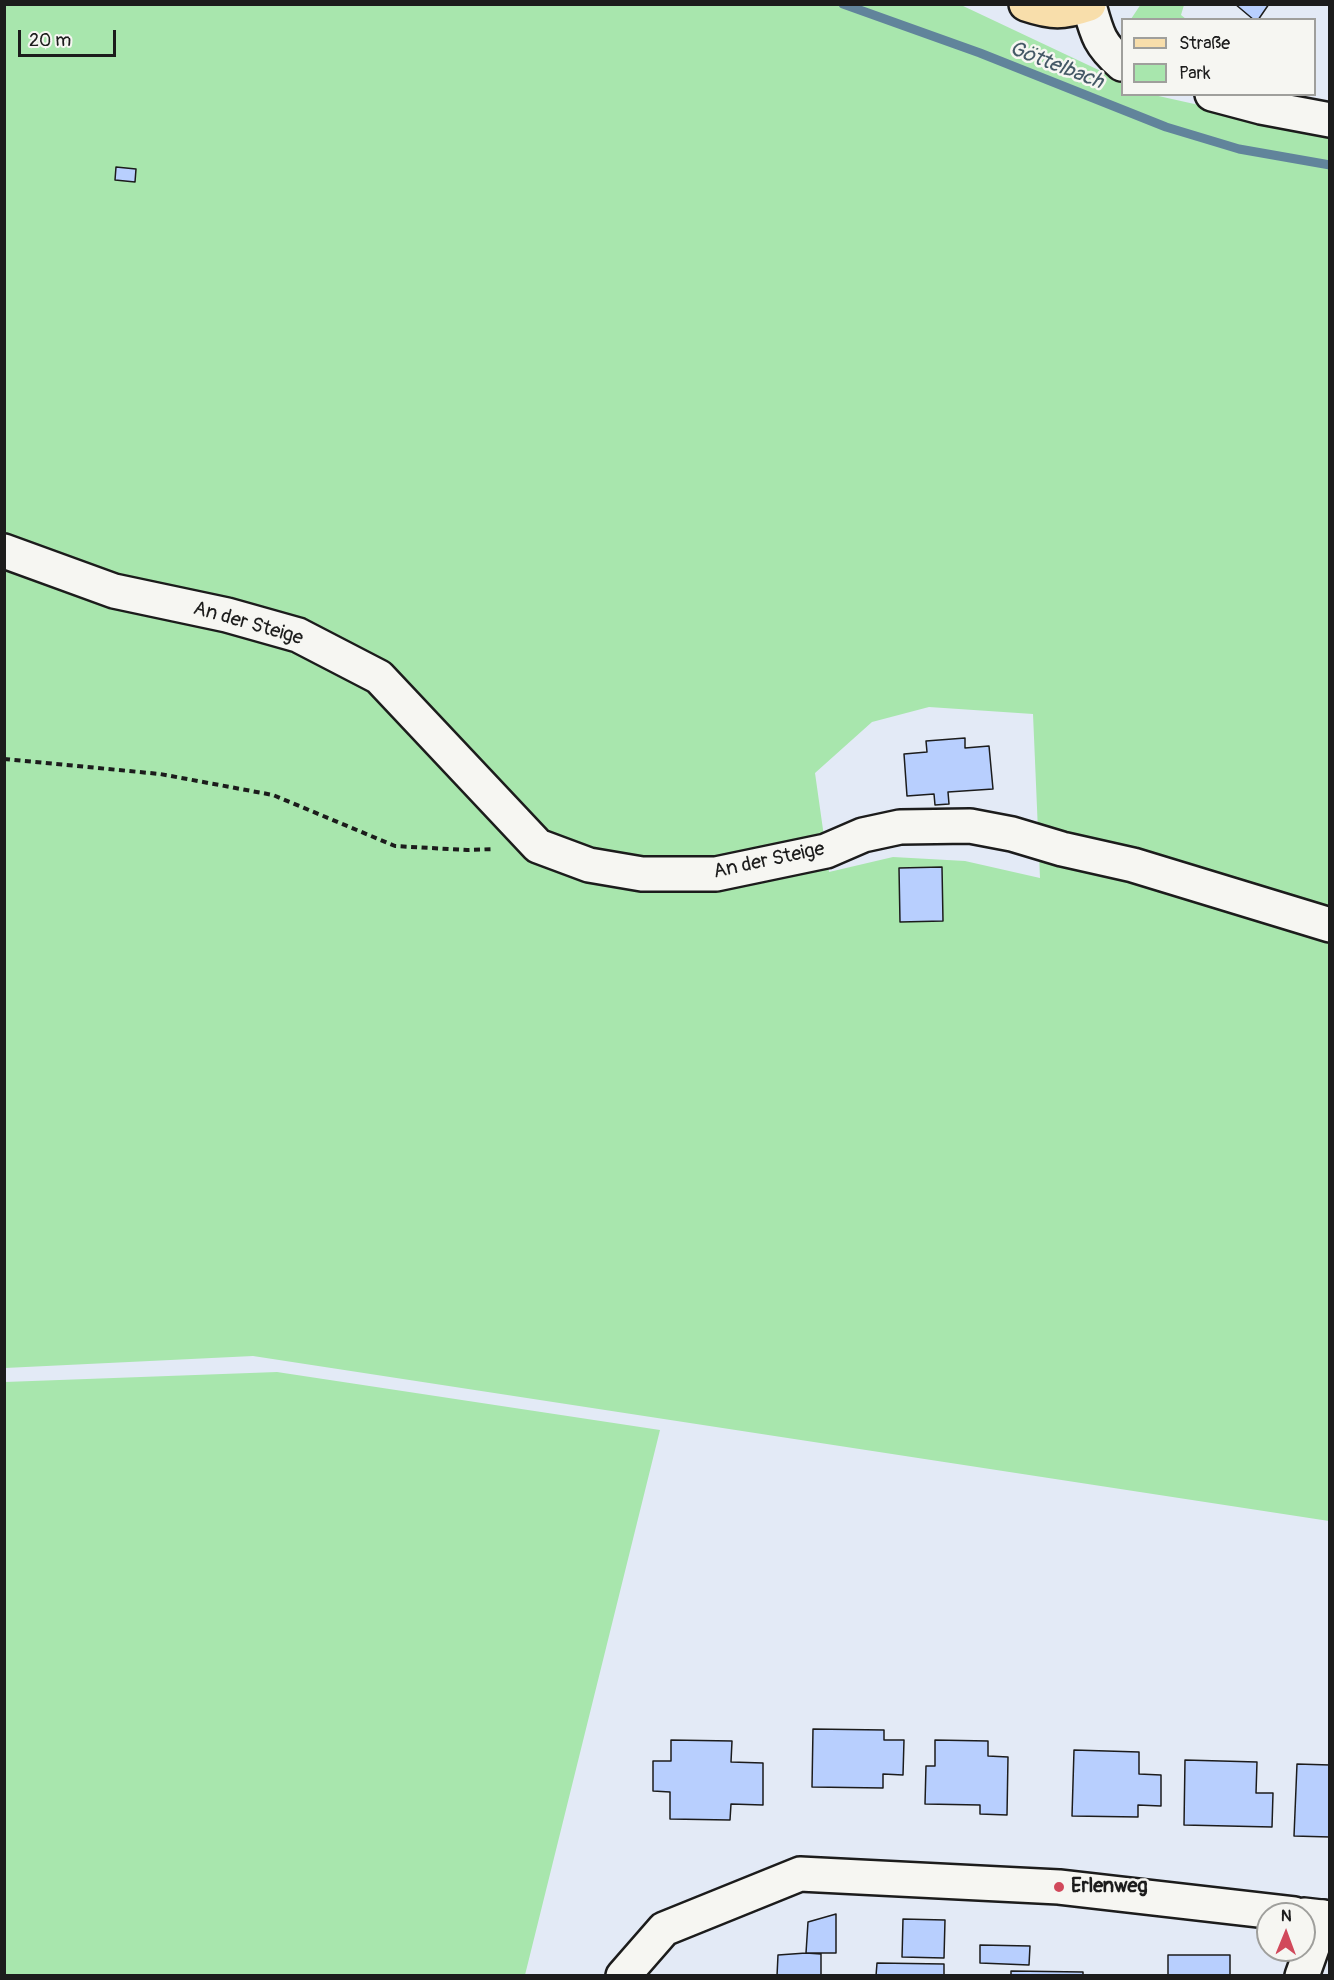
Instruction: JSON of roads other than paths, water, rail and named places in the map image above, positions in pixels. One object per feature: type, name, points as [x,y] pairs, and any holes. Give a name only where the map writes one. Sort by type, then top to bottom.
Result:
[{"type":"main road","points":[[1026,4],[1043,10],[1063,12],[1089,5]]},
{"type":"street","points":[[1089,5],[1097,33],[1107,51],[1121,63]]},
{"type":"street","points":[[1220,96],[1261,107],[1329,120]]},
{"type":"street","name":"An der Steige","points":[[4,551],[114,591],[227,615],[298,635],[380,677],[538,846],[589,865],[642,874],[716,874],[826,851],[863,835],[900,827],[969,826],[1012,834],[1133,866],[1329,925]]},
{"type":"street","points":[[623,1976],[664,1929],[800,1874],[1059,1887],[1256,1909]]},
{"type":"waterway","name":"Göttelbach","points":[[843,4],[980,53],[1166,127],[1239,149],[1330,165]]},
{"type":"place","name":"Erlenweg","points":[[1059,1887]]}]
